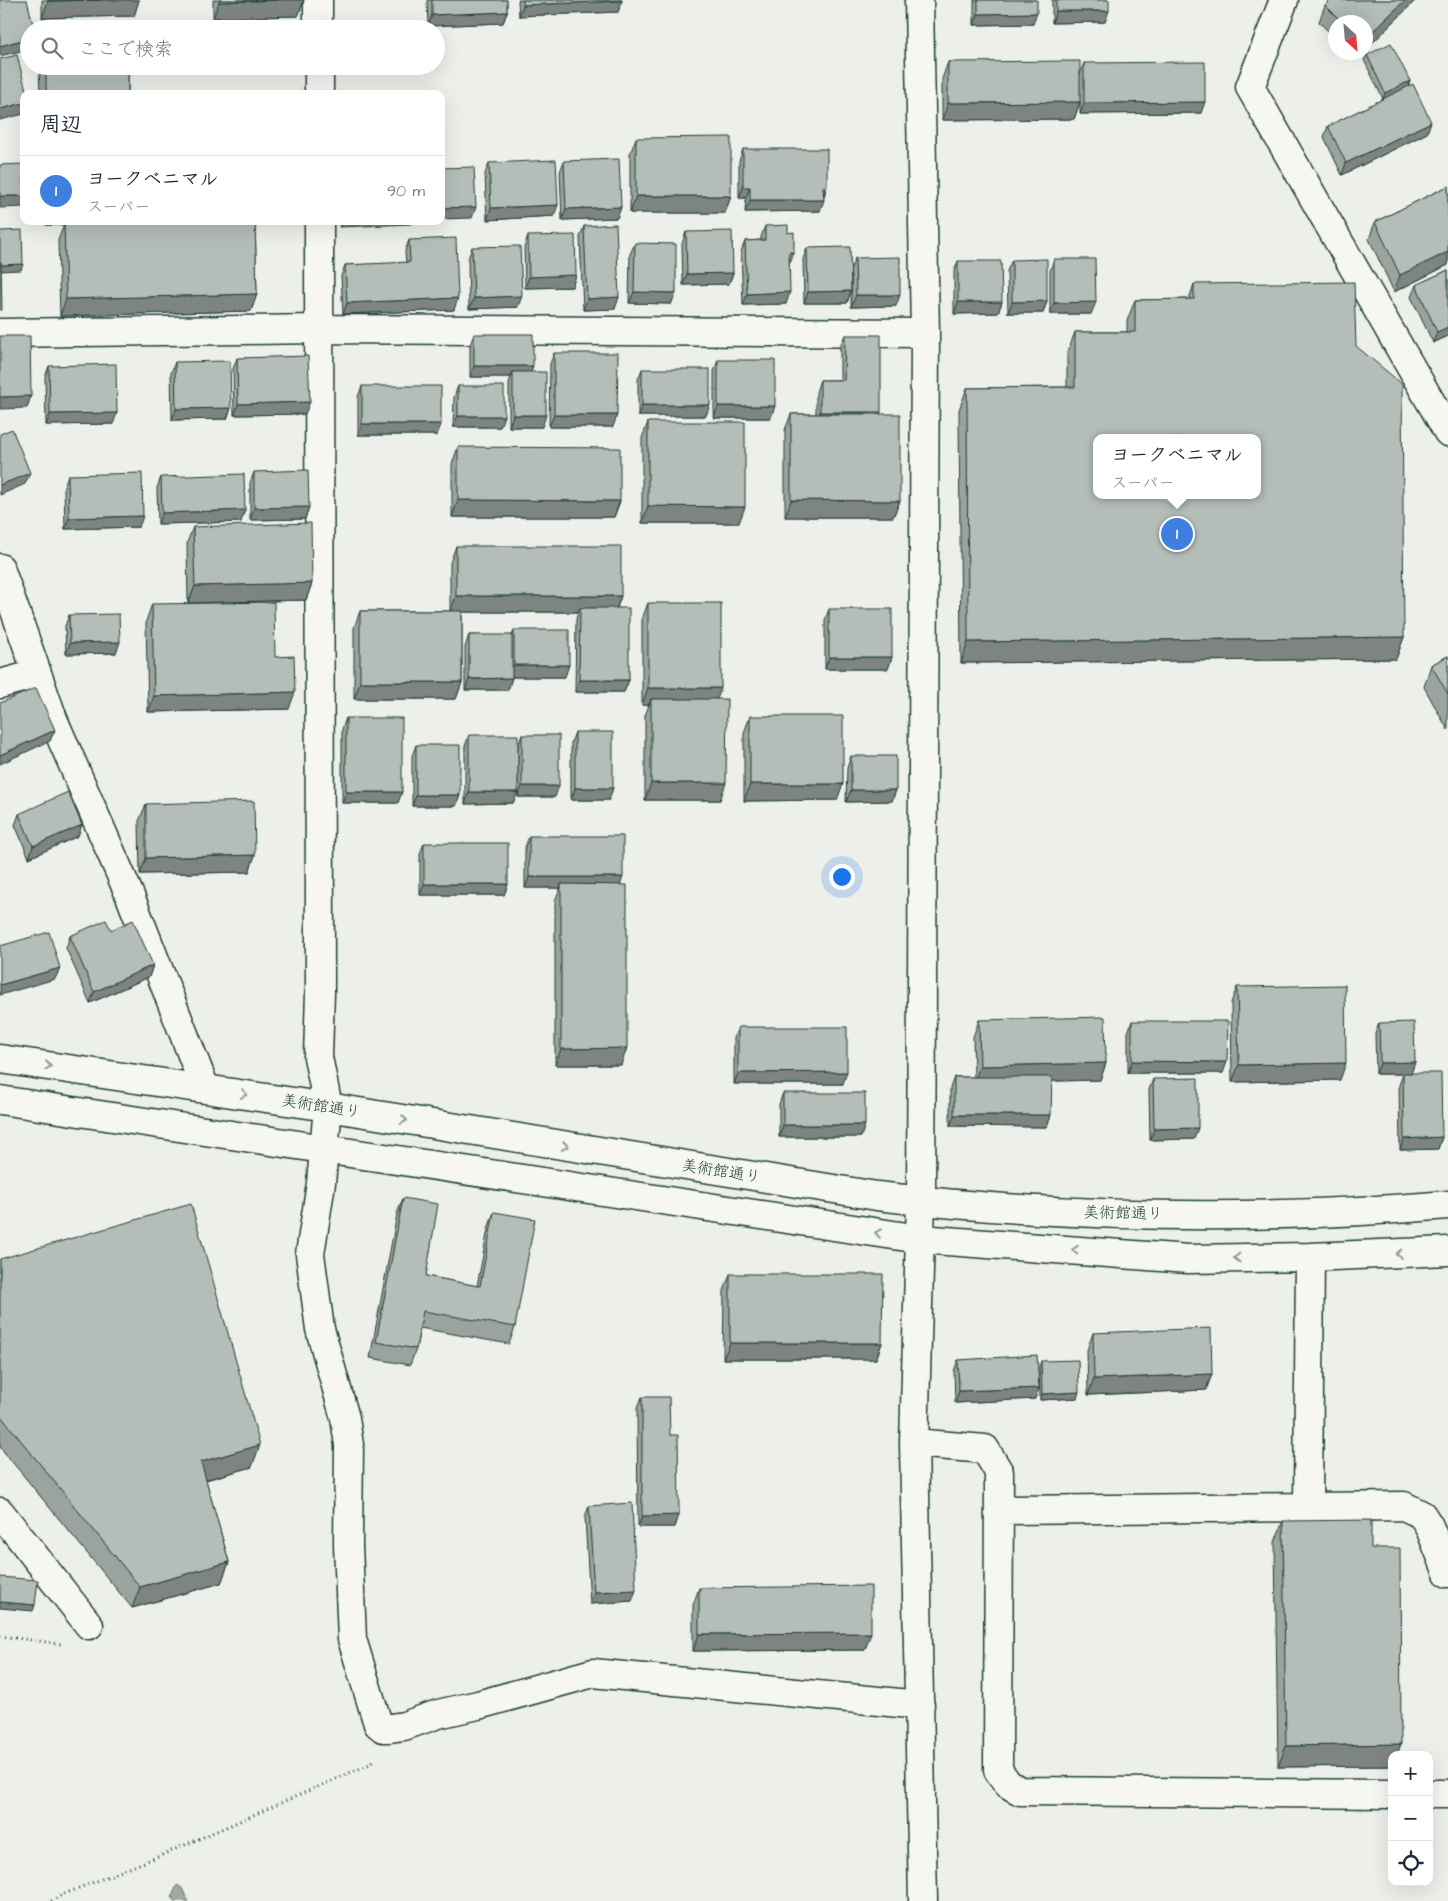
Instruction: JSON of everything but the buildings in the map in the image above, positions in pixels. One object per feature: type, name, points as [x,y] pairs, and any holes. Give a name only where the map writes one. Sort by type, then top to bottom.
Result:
[{"type":"street","points":[[318,0],[318,20]]},
{"type":"street","points":[[918,0],[925,333],[921,1201],[914,1443],[923,1901]]},
{"type":"street","points":[[1284,0],[1250,87],[1448,432]]},
{"type":"street","points":[[319,75],[319,90]]},
{"type":"street","points":[[319,225],[320,992],[318,1057],[328,1107],[325,1150],[310,1254],[320,1329],[345,1418],[349,1445],[348,1545],[352,1639],[378,1724],[383,1728],[404,1726],[438,1714],[478,1705],[593,1673],[920,1705]]},
{"type":"street","points":[[0,334],[320,329],[925,333]]},
{"type":"street","points":[[0,568],[53,719],[130,896],[205,1088]]},
{"type":"street","points":[[0,684],[37,674]]},
{"type":"street","name":"美術館通り","points":[[0,1059],[328,1107],[877,1196],[961,1206],[1111,1214],[1285,1213],[1448,1206]]},
{"type":"street","points":[[0,1100],[920,1239],[1188,1258],[1310,1257],[1448,1251]]},
{"type":"street","points":[[1308,1506],[1310,1257]]},
{"type":"street","points":[[914,1443],[985,1449],[999,1472],[998,1770],[1008,1784],[1020,1791],[1388,1794]]},
{"type":"street","points":[[999,1510],[1404,1506],[1422,1515],[1429,1526],[1448,1573]]},
{"type":"street","points":[[0,1512],[88,1625]]},
{"type":"street","points":[[1433,1794],[1448,1794]]},
{"type":"path","points":[[0,1636],[61,1644],[88,1625]]},
{"type":"path","points":[[51,1901],[162,1855],[370,1764],[390,1728]]},
{"type":"shaded area","points":[[177,1885],[182,1888],[188,1901],[174,1901],[172,1896]]},
{"type":"place","name":"ヨークベニマル","points":[[1177,534]]}]
